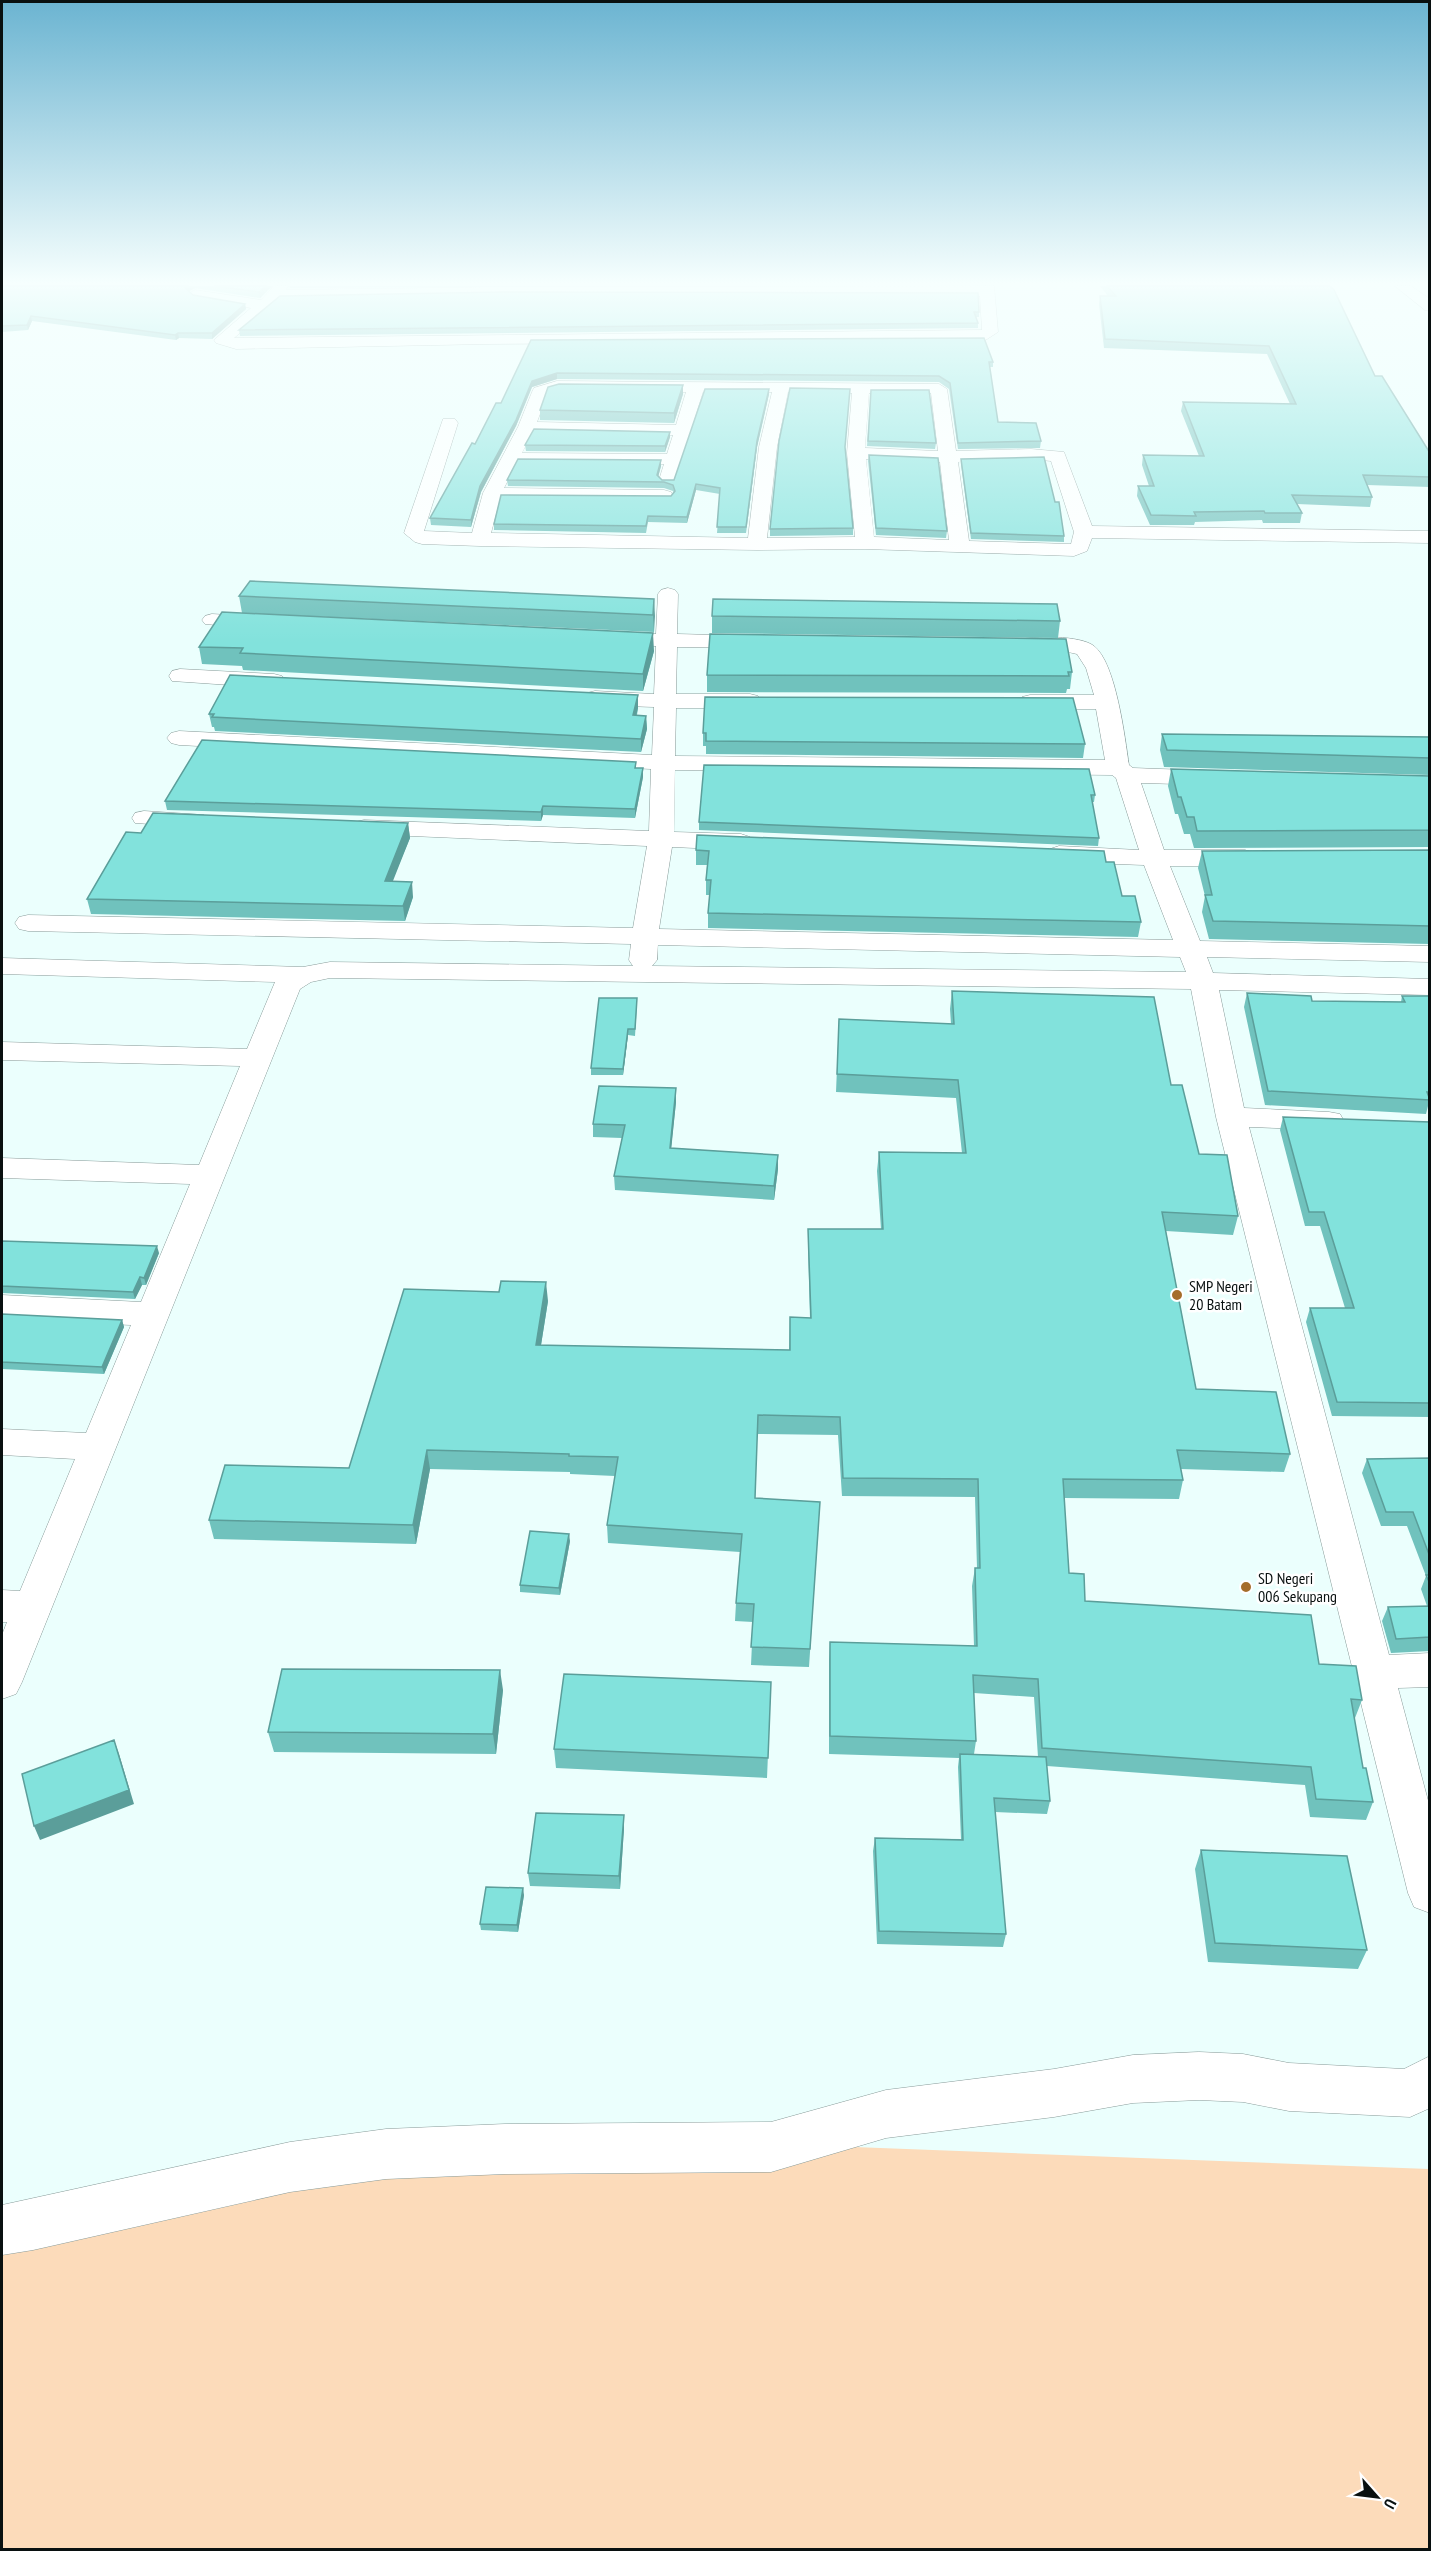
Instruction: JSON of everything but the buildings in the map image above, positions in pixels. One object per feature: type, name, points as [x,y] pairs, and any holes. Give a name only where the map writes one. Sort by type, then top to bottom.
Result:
[{"type":"street","points":[[480,540],[492,493],[527,427],[535,405]]},
{"type":"street","points":[[663,530],[664,496],[690,405]]},
{"type":"street","points":[[757,544],[768,447],[777,405]]},
{"type":"street","points":[[860,405],[856,453],[866,543]]},
{"type":"street","points":[[941,405],[960,547]]},
{"type":"street","points":[[449,423],[414,533],[422,538],[480,540],[663,530],[757,544],[866,543],[1074,550],[1080,547],[1084,532],[1058,456],[1032,454],[948,457],[856,453]]},
{"type":"street","points":[[527,427],[681,430]]},
{"type":"street","points":[[510,458],[673,459]]},
{"type":"street","points":[[492,493],[664,496]]},
{"type":"street","points":[[1084,532],[1430,537]]},
{"type":"street","points":[[641,974],[661,839],[668,594]]},
{"type":"street","points":[[212,620],[284,624]]},
{"type":"street","points":[[595,638],[772,642]]},
{"type":"street","points":[[1006,645],[1064,646],[1086,649],[1094,657],[1122,772],[1203,981],[1231,1117],[1430,1893]]},
{"type":"street","points":[[180,676],[298,682]]},
{"type":"street","points":[[570,696],[665,701],[772,701]]},
{"type":"street","points":[[1011,702],[1106,702]]},
{"type":"street","points":[[179,738],[663,763],[1122,772],[1243,779]]},
{"type":"street","points":[[144,818],[215,821]]},
{"type":"street","points":[[344,826],[766,843]]},
{"type":"street","points":[[1037,854],[1154,858],[1274,858]]},
{"type":"street","points":[[28,923],[1430,954]]},
{"type":"street","points":[[2,966],[303,975],[330,970],[1203,981],[1430,987]]},
{"type":"street","points":[[2,1682],[17,1607],[99,1447],[288,984],[303,975]]},
{"type":"street","points":[[2,1051],[256,1058]]},
{"type":"street","points":[[1231,1117],[1359,1122]]},
{"type":"street","points":[[2,1168],[209,1175]]},
{"type":"street","points":[[2,1306],[154,1314]]},
{"type":"street","points":[[2,1442],[99,1447]]},
{"type":"street","points":[[1372,1672],[1430,1670]]},
{"type":"street","points":[[2,2230],[45,2223],[290,2167],[386,2154],[505,2149],[771,2147],[886,2114],[1054,2093],[1133,2079],[1198,2076],[1244,2078],[1288,2087],[1410,2093],[1430,2079]]},
{"type":"shaded area","points":[[489,2133],[1429,2169],[1429,2549],[2,2550],[2,2225]]},
{"type":"place","name":"SMP Negeri 20 Batam","points":[[1177,1295]]},
{"type":"place","name":"SD Negeri 006 Sekupang","points":[[1246,1587]]}]
